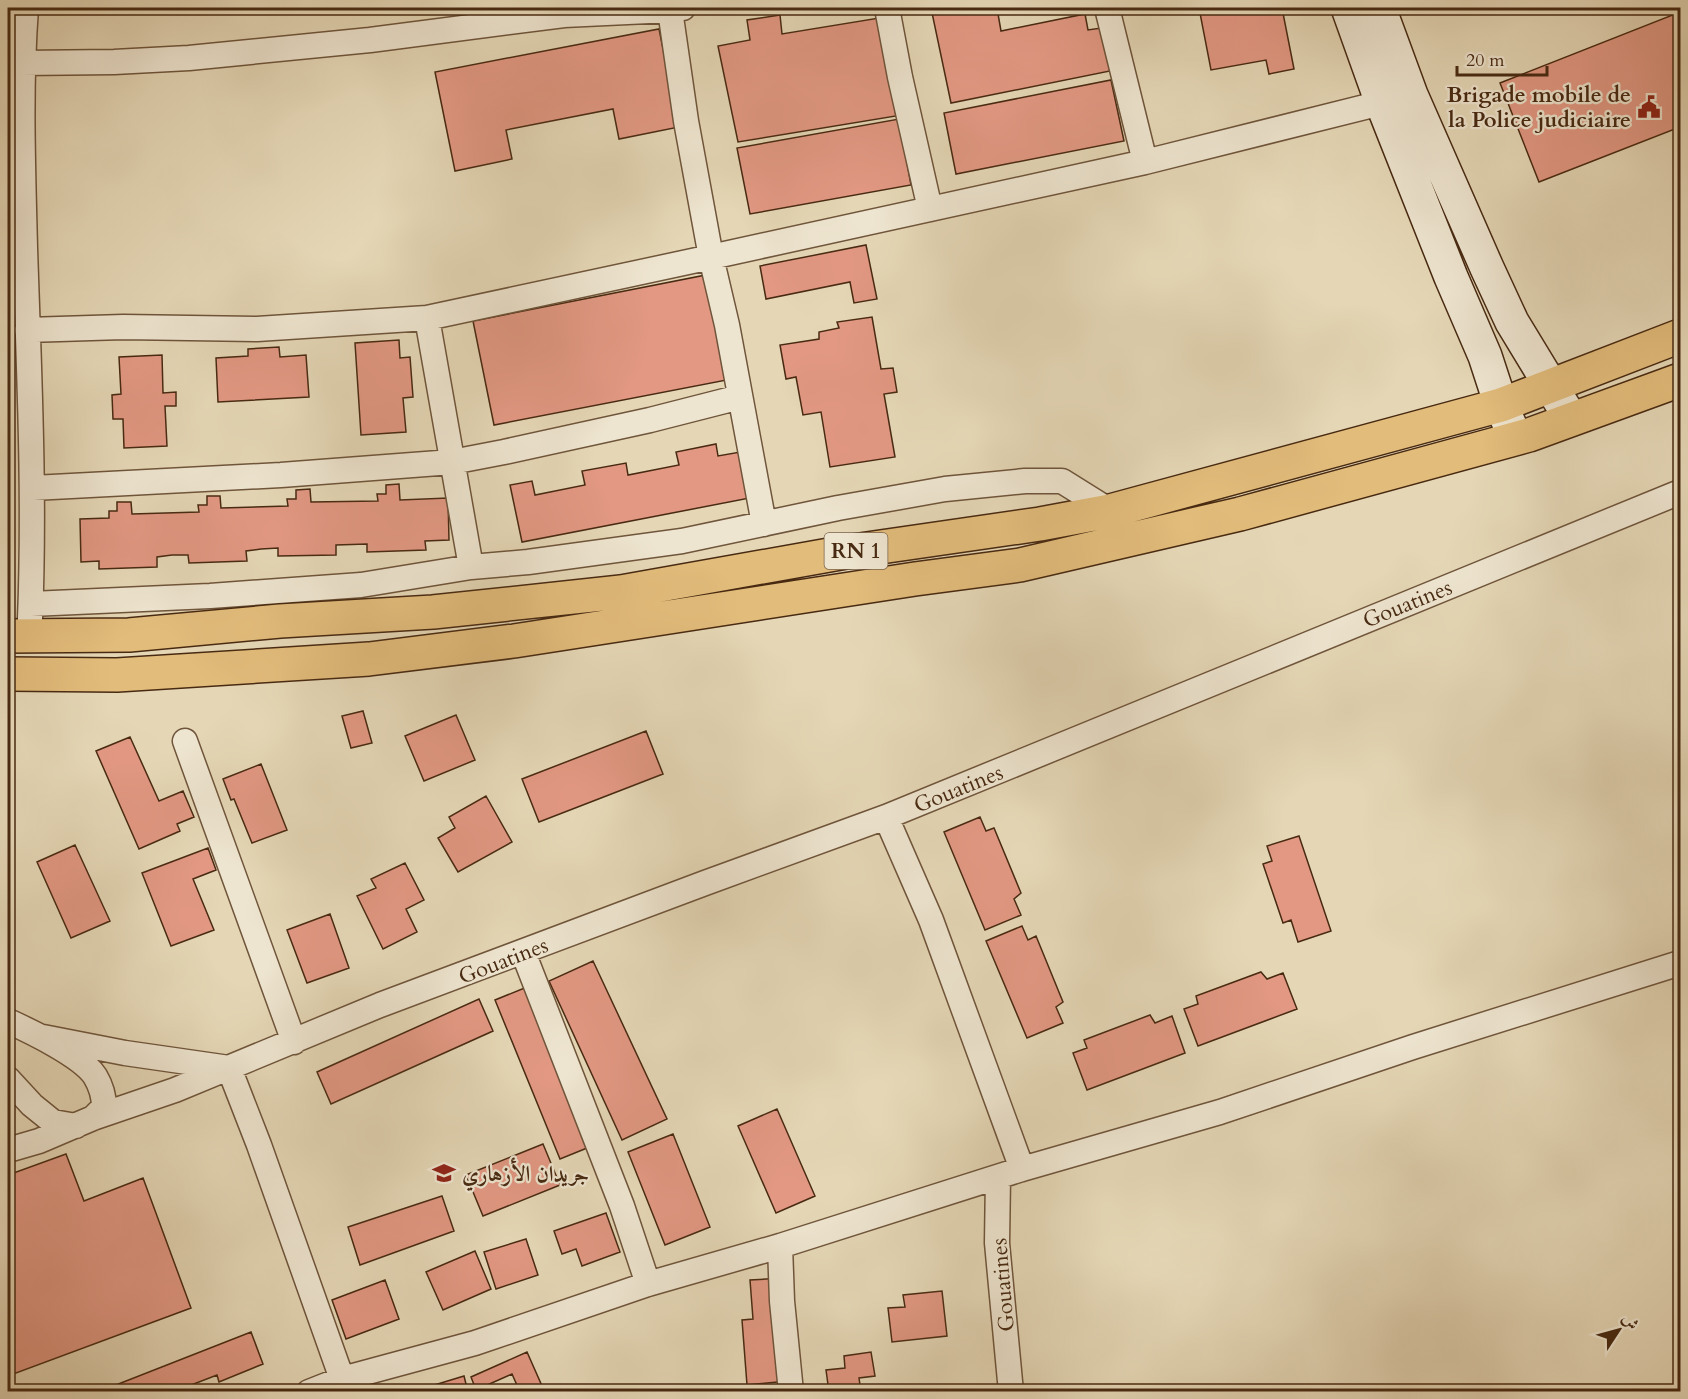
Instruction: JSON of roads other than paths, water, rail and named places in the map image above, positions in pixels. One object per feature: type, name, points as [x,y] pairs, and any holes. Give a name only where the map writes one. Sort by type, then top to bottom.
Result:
[{"type":"highway","name":"RN 1","points":[[19,637],[129,635],[280,621],[433,612],[621,592],[846,552],[1040,524],[1110,511],[1501,405],[1553,387],[1680,336]]},
{"type":"highway","name":"RN 1","points":[[8,675],[117,675],[369,659],[514,641],[1020,565],[1240,514],[1529,435],[1680,380]]},
{"type":"street","points":[[19,637],[31,604],[33,488],[27,330],[22,63],[26,8]]},
{"type":"street","points":[[886,8],[930,209]]},
{"type":"street","points":[[1107,8],[1145,162]]},
{"type":"street","points":[[1348,8],[1486,268],[1512,322],[1571,419]]},
{"type":"street","points":[[1379,8],[1397,99],[1451,276],[1485,356],[1501,405],[1515,437]]},
{"type":"street","points":[[22,63],[189,58],[370,40],[564,15],[676,9],[686,122],[764,524]]},
{"type":"street","points":[[27,330],[123,327],[257,329],[427,318],[1145,162],[1397,99]]},
{"type":"street","points":[[427,318],[471,567]]},
{"type":"street","points":[[33,488],[281,475],[452,462],[639,423],[740,397]]},
{"type":"street","points":[[31,604],[210,597],[361,585],[471,567],[528,562],[682,541],[838,508],[945,489],[1025,481],[1062,482],[1110,511]]},
{"type":"street","name":"Gouatines","points":[[8,1150],[39,1141],[84,1122],[175,1090],[380,1005],[886,817],[1680,492]]},
{"type":"street","points":[[185,741],[294,1042]]},
{"type":"street","points":[[886,817],[931,920],[1022,1169]]},
{"type":"street","points":[[524,952],[622,1206],[648,1284]]},
{"type":"street","points":[[309,1392],[342,1379],[475,1343],[648,1284],[780,1246],[1022,1169],[1220,1112],[1413,1047],[1680,963]]},
{"type":"street","points":[[8,1022],[43,1037],[126,1053],[229,1068],[263,1156],[342,1379]]},
{"type":"street","points":[[8,1079],[32,1105],[53,1122],[84,1122],[104,1107],[104,1095],[94,1074],[43,1037]]},
{"type":"street","name":"Gouatines","points":[[998,1177],[997,1243],[1011,1392]]},
{"type":"street","points":[[780,1246],[782,1301],[791,1392]]},
{"type":"place","name":"Brigade mobile de la Police judiciaire","points":[[1649,107]]},
{"type":"place","name":"جريدان الأزهاري","points":[[444,1173]]}]
